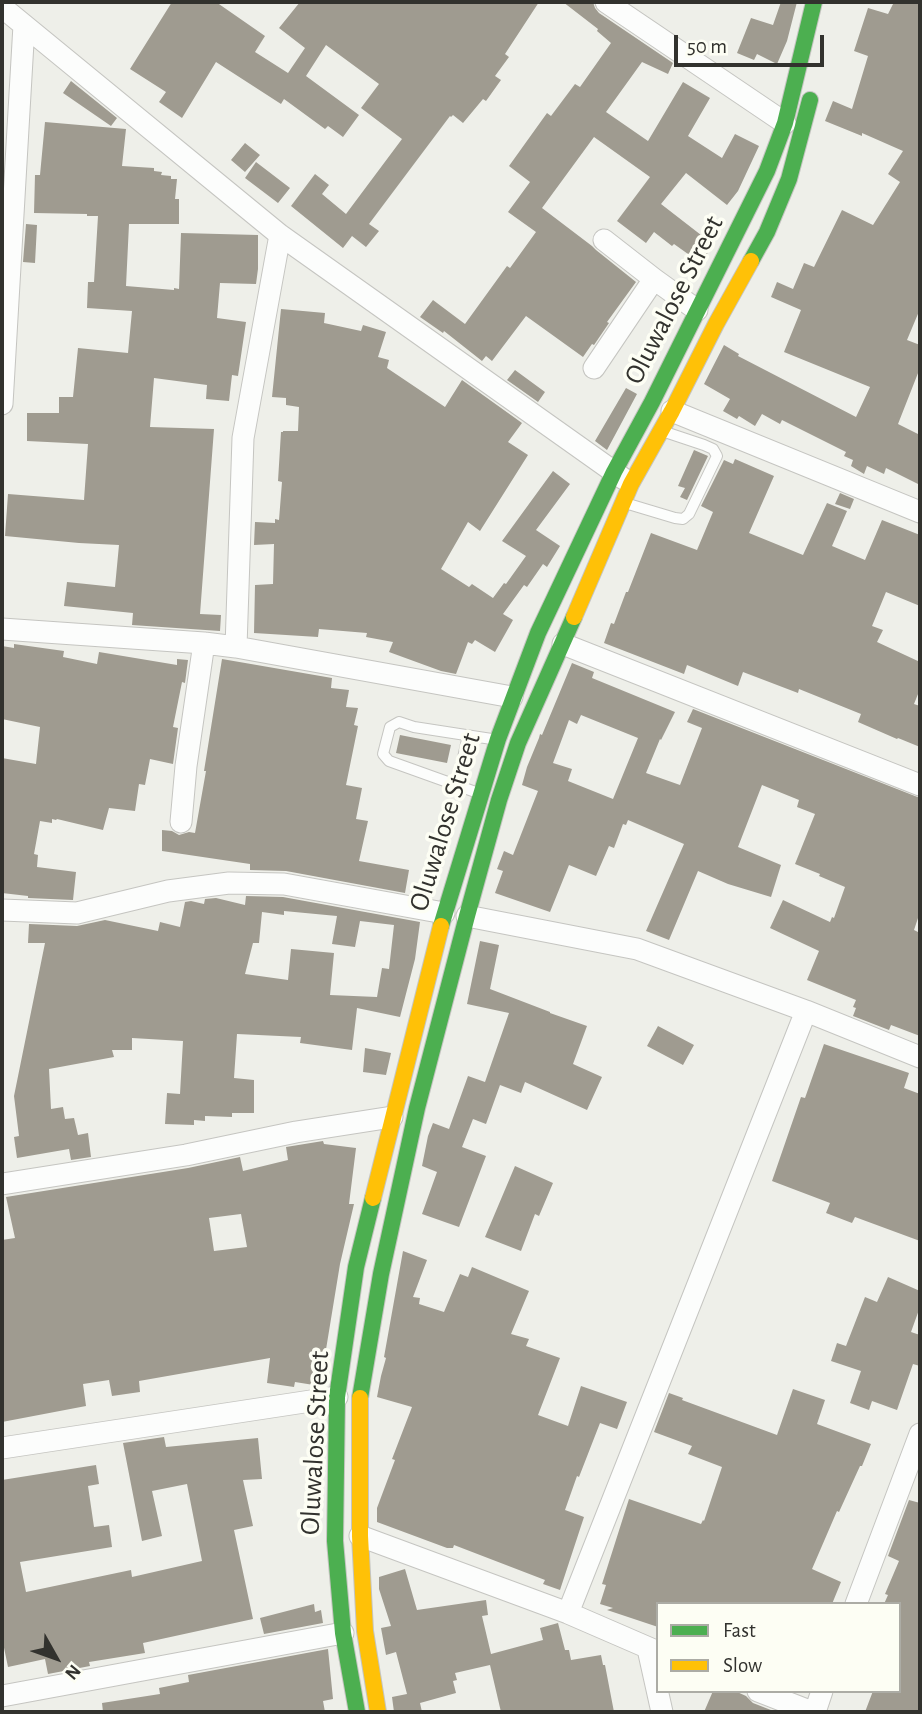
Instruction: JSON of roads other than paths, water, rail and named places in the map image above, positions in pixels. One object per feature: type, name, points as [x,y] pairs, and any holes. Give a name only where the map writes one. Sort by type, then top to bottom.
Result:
[{"type":"street","points":[[606,2],[785,123]]},
{"type":"street","name":"Oluwalose Street","points":[[378,1712],[365,1631],[360,1536],[360,1397],[381,1274],[417,1108],[499,800],[518,743],[563,644],[652,402],[767,171],[785,123],[814,2]]},
{"type":"street","points":[[2,7],[280,235],[623,486]]},
{"type":"street","points":[[2,404],[10,119],[24,25]]},
{"type":"street","name":"Oluwalose Street","points":[[357,1712],[343,1633],[335,1541],[338,1398],[356,1268],[444,913],[512,697],[538,633],[623,486],[672,411],[767,232],[789,179],[815,80]]},
{"type":"street","points":[[236,647],[243,438],[280,235]]},
{"type":"street","points":[[604,240],[697,310]]},
{"type":"street","points":[[594,368],[654,279]]},
{"type":"street","points":[[672,411],[920,512]]},
{"type":"street","points":[[2,629],[236,647],[512,697]]},
{"type":"street","points":[[181,822],[186,766],[205,643]]},
{"type":"street","points":[[563,644],[920,785]]},
{"type":"street","points":[[2,910],[77,913],[168,891],[229,883],[284,884],[444,913]]},
{"type":"street","points":[[467,916],[637,949],[806,1011],[920,1057]]},
{"type":"street","points":[[568,1613],[806,1011]]},
{"type":"street","points":[[2,1184],[186,1155],[296,1132],[392,1117]]},
{"type":"street","points":[[2,1448],[338,1398]]},
{"type":"street","points":[[857,1602],[920,1434]]},
{"type":"street","points":[[360,1536],[568,1613],[653,1651],[656,1671]]},
{"type":"street","points":[[2,1696],[343,1633]]},
{"type":"street","points":[[659,1693],[662,1712]]},
{"type":"street","points":[[763,1693],[813,1712],[821,1693]]},
{"type":"lane","points":[[623,486],[675,518],[683,519],[690,514],[717,456],[713,449],[704,444],[661,430]]},
{"type":"lane","points":[[481,794],[389,761],[383,754],[390,727],[399,722],[414,727],[518,743]]},
{"type":"lane","points":[[457,785],[468,735]]}]
